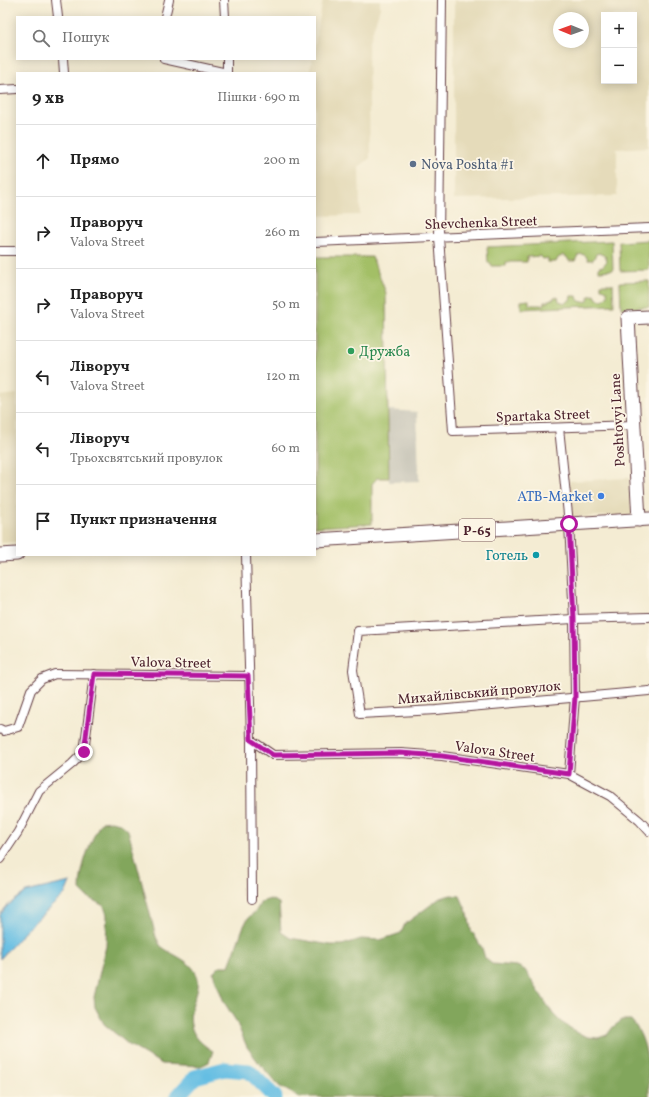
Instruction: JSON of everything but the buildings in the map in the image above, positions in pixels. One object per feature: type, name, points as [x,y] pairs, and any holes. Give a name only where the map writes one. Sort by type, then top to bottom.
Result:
[{"type":"main road","name":"Poshtovyi Lane","points":[[644,520],[634,425],[628,318],[649,317]]},
{"type":"main road","name":"Р-65","points":[[316,540],[644,520]]},
{"type":"main road","points":[[0,555],[16,554]]},
{"type":"street","points":[[56,0],[58,16]]},
{"type":"street","points":[[165,16],[169,0]]},
{"type":"street","points":[[224,0],[225,16]]},
{"type":"street","points":[[439,237],[442,0]]},
{"type":"street","points":[[63,60],[64,72]]},
{"type":"street","points":[[168,60],[222,72]]},
{"type":"street","points":[[227,60],[227,72]]},
{"type":"street","points":[[0,90],[16,89]]},
{"type":"street","name":"Shevchenka Street","points":[[316,242],[649,228]]},
{"type":"street","name":"Spartaka Street","points":[[439,237],[453,431],[634,425]]},
{"type":"street","points":[[0,251],[16,251]]},
{"type":"street","points":[[559,428],[569,524],[574,619],[575,697],[569,774]]},
{"type":"street","points":[[246,556],[248,676],[251,740],[252,899]]},
{"type":"street","points":[[574,619],[649,617]]},
{"type":"street","name":"Михайлівський провулок","points":[[574,619],[358,631],[353,670],[360,714],[436,710],[649,690]]},
{"type":"street","name":"Valova Street","points":[[0,729],[4,731],[18,727],[31,690],[42,679],[55,674],[248,676]]},
{"type":"street","points":[[0,859],[18,832],[39,791],[84,752],[94,674]]},
{"type":"street","name":"Valova Street","points":[[251,740],[273,755],[400,753],[442,756],[569,774],[610,796],[640,821],[649,831]]},
{"type":"shaded area","points":[[323,0],[380,0],[380,8],[368,45],[370,158],[359,167],[360,215],[316,216],[316,72],[310,72],[310,70],[312,60],[316,60],[316,38]]},
{"type":"shaded area","points":[[454,0],[649,0],[649,147],[617,149],[617,196],[454,199]]},
{"type":"shaded area","points":[[16,394],[16,542],[0,543],[0,396]]},
{"type":"shaded area","points":[[388,410],[417,412],[419,481],[389,482]]},
{"type":"shaded area","points":[[629,478],[632,515],[571,517],[569,481]]},
{"type":"green space","points":[[649,240],[649,270],[620,271],[619,242]]},
{"type":"green space","points":[[612,241],[613,270],[599,271],[599,267],[603,266],[607,261],[606,257],[600,253],[596,254],[593,260],[588,260],[586,256],[582,254],[578,255],[575,261],[569,261],[567,257],[563,255],[558,258],[556,262],[548,262],[548,258],[542,259],[541,256],[527,257],[527,262],[506,262],[506,266],[491,266],[491,263],[488,263],[487,247]]},
{"type":"green space","name":"Дружба","points":[[316,257],[372,257],[386,293],[389,478],[377,478],[372,484],[372,524],[316,527]]},
{"type":"green space","points":[[649,281],[649,307],[621,308],[620,282]]},
{"type":"green space","points":[[601,284],[613,284],[614,305],[521,309],[521,301],[529,300],[529,305],[544,305],[544,302],[554,299],[554,297],[558,297],[559,301],[565,303],[570,300],[571,296],[577,296],[578,300],[582,302],[588,301],[589,296],[595,295],[597,299],[603,300],[607,296],[607,293],[605,289],[601,288]]},
{"type":"green space","points":[[111,821],[120,823],[128,830],[159,944],[167,951],[183,960],[193,968],[196,973],[198,985],[191,1011],[191,1025],[200,1042],[213,1051],[209,1062],[201,1066],[162,1064],[129,1045],[104,1024],[95,1007],[94,997],[106,946],[107,915],[104,906],[87,897],[80,890],[80,882],[86,855],[97,829],[101,822]]},
{"type":"green space","points":[[451,895],[460,896],[468,914],[471,930],[482,948],[485,958],[492,964],[517,966],[525,970],[553,1014],[561,1022],[578,1033],[588,1037],[598,1038],[607,1035],[613,1027],[622,1020],[631,1020],[637,1028],[645,1046],[649,1077],[649,1097],[299,1097],[279,1086],[247,1047],[236,1021],[224,1002],[213,973],[220,966],[229,966],[248,918],[256,911],[261,902],[270,899],[279,903],[281,932],[290,938],[331,945],[342,945],[361,939],[380,940],[401,933],[405,924],[440,898]]},
{"type":"water","points":[[70,882],[65,894],[28,928],[0,959],[0,915],[7,906],[26,892]]},
{"type":"waterway","points":[[177,1097],[195,1077],[225,1069],[249,1071],[275,1097]]},
{"type":"place","name":"Nova Poshta #1","points":[[413,164]]},
{"type":"place","name":"Дружба","points":[[351,351]]},
{"type":"place","name":"ATB-Market","points":[[601,496]]},
{"type":"place","name":"Готель","points":[[536,555]]},
{"type":"route","points":[[84,752],[94,674],[248,676],[251,740],[273,755],[400,753],[442,756],[569,774],[575,697],[574,619],[569,524]]}]
